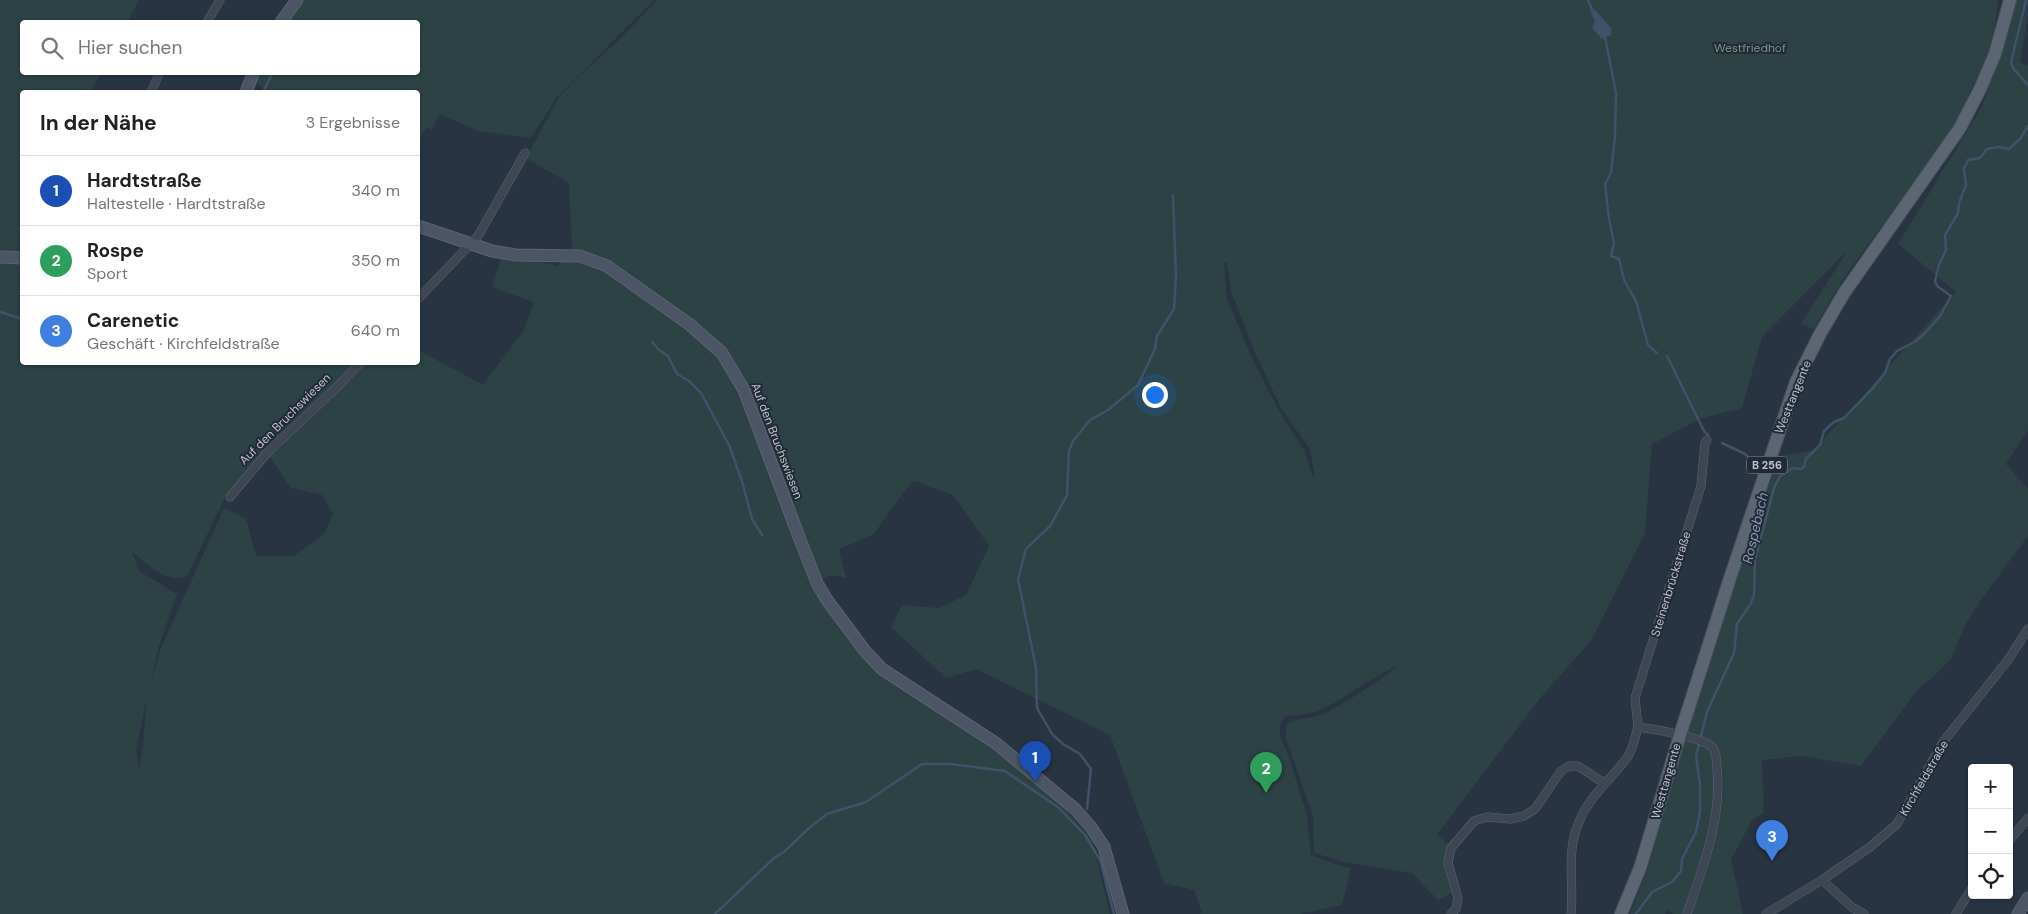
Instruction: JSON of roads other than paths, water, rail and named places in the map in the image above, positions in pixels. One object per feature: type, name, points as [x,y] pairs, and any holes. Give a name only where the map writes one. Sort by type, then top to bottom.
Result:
[{"type":"main road","name":"Westtangente","points":[[1621,914],[1640,868],[1680,735],[1796,382],[1820,334],[1844,293],[1960,128],[1995,54],[2010,0]]},
{"type":"street","points":[[208,20],[220,0]]},
{"type":"street","points":[[282,20],[296,0]]},
{"type":"street","points":[[152,90],[159,75]]},
{"type":"street","points":[[247,90],[253,75]]},
{"type":"street","points":[[420,297],[478,236],[525,153]]},
{"type":"street","name":"Auf den Bruchswiesen","points":[[420,226],[492,251],[516,255],[580,256],[607,266],[689,324],[722,352],[744,390],[817,582],[827,600],[865,651],[882,669],[997,744],[1080,814],[1104,847],[1124,914]]},
{"type":"street","points":[[0,257],[20,258]]},
{"type":"street","name":"Auf den Bruchswiesen","points":[[230,497],[267,453],[338,387],[357,365]]},
{"type":"street","name":"Steinenbrückstraße","points":[[1571,914],[1571,863],[1575,831],[1583,812],[1604,783],[1628,758],[1638,727],[1635,698],[1701,486],[1707,440]]},
{"type":"street","name":"Kirchfeldstraße","points":[[1766,914],[1822,880],[1870,847],[1897,824],[1943,742],[2008,660],[2028,629]]},
{"type":"street","points":[[1638,727],[1656,729],[1693,738],[1705,742],[1716,751],[1718,784],[1714,821],[1705,861],[1687,914]]},
{"type":"street","points":[[1451,914],[1456,909],[1458,898],[1448,862],[1451,848],[1474,822],[1487,817],[1510,819],[1524,816],[1535,809],[1561,771],[1569,766],[1578,766],[1604,783]]},
{"type":"street","points":[[2013,836],[2028,818]]},
{"type":"street","points":[[1822,880],[1854,908],[1864,914]]},
{"type":"street","points":[[1956,914],[1968,894]]},
{"type":"street","points":[[2018,914],[2028,898]]},
{"type":"water","points":[[1595,10],[1612,29],[1611,35],[1602,39],[1592,28],[1595,21],[1590,11]]},
{"type":"waterway","points":[[1588,0],[1593,12]]},
{"type":"waterway","name":"Rospebach","points":[[2026,0],[2011,62],[2013,68],[2028,85]]},
{"type":"waterway","points":[[1605,37],[1616,93],[1615,136],[1611,173],[1605,184],[1614,243],[1611,256],[1619,259],[1624,280],[1636,301],[1648,345],[1657,353]]},
{"type":"waterway","points":[[264,90],[272,75]]},
{"type":"waterway","name":"Rospebach","points":[[1636,914],[1652,892],[1672,882],[1681,871],[1682,859],[1696,832],[1700,812],[1700,785],[1696,756],[1707,712],[1734,653],[1737,624],[1754,595],[1755,560],[1774,488],[1780,476],[1793,468],[1801,469],[1804,467],[1806,459],[1820,445],[1824,431],[1834,422],[1844,418],[1872,389],[1885,373],[1890,359],[1897,351],[1916,341],[1940,316],[1951,296],[1937,286],[1935,281],[1939,265],[1946,250],[1945,235],[1958,213],[1959,203],[1966,185],[1964,169],[1968,160],[1980,158],[1987,149],[1999,147],[2009,149],[2020,139],[2028,126]]},
{"type":"waterway","points":[[1087,809],[1091,769],[1080,754],[1063,744],[1052,734],[1037,708],[1036,668],[1018,579],[1026,549],[1050,526],[1067,495],[1069,451],[1073,441],[1090,420],[1108,410],[1138,385],[1155,349],[1157,336],[1174,309],[1176,276],[1173,195]]},
{"type":"waterway","points":[[0,312],[20,318]]},
{"type":"waterway","points":[[652,342],[668,356],[677,374],[689,381],[701,393],[729,445],[742,481],[752,519],[762,535]]},
{"type":"waterway","points":[[1667,356],[1704,431],[1708,435]]},
{"type":"waterway","points":[[1722,443],[1745,454],[1749,458]]},
{"type":"waterway","points":[[715,914],[773,859],[785,851],[827,814],[866,802],[922,764],[950,764],[1005,771],[1059,808],[1085,835],[1100,860],[1114,914]]},
{"type":"place","name":"Hardtstraße","points":[[1035,782]]},
{"type":"place","name":"Rospe","points":[[1266,793]]},
{"type":"place","name":"Carenetic","points":[[1772,861]]},
{"type":"park label","name":"Westfriedhof","points":[[1750,48]]}]
